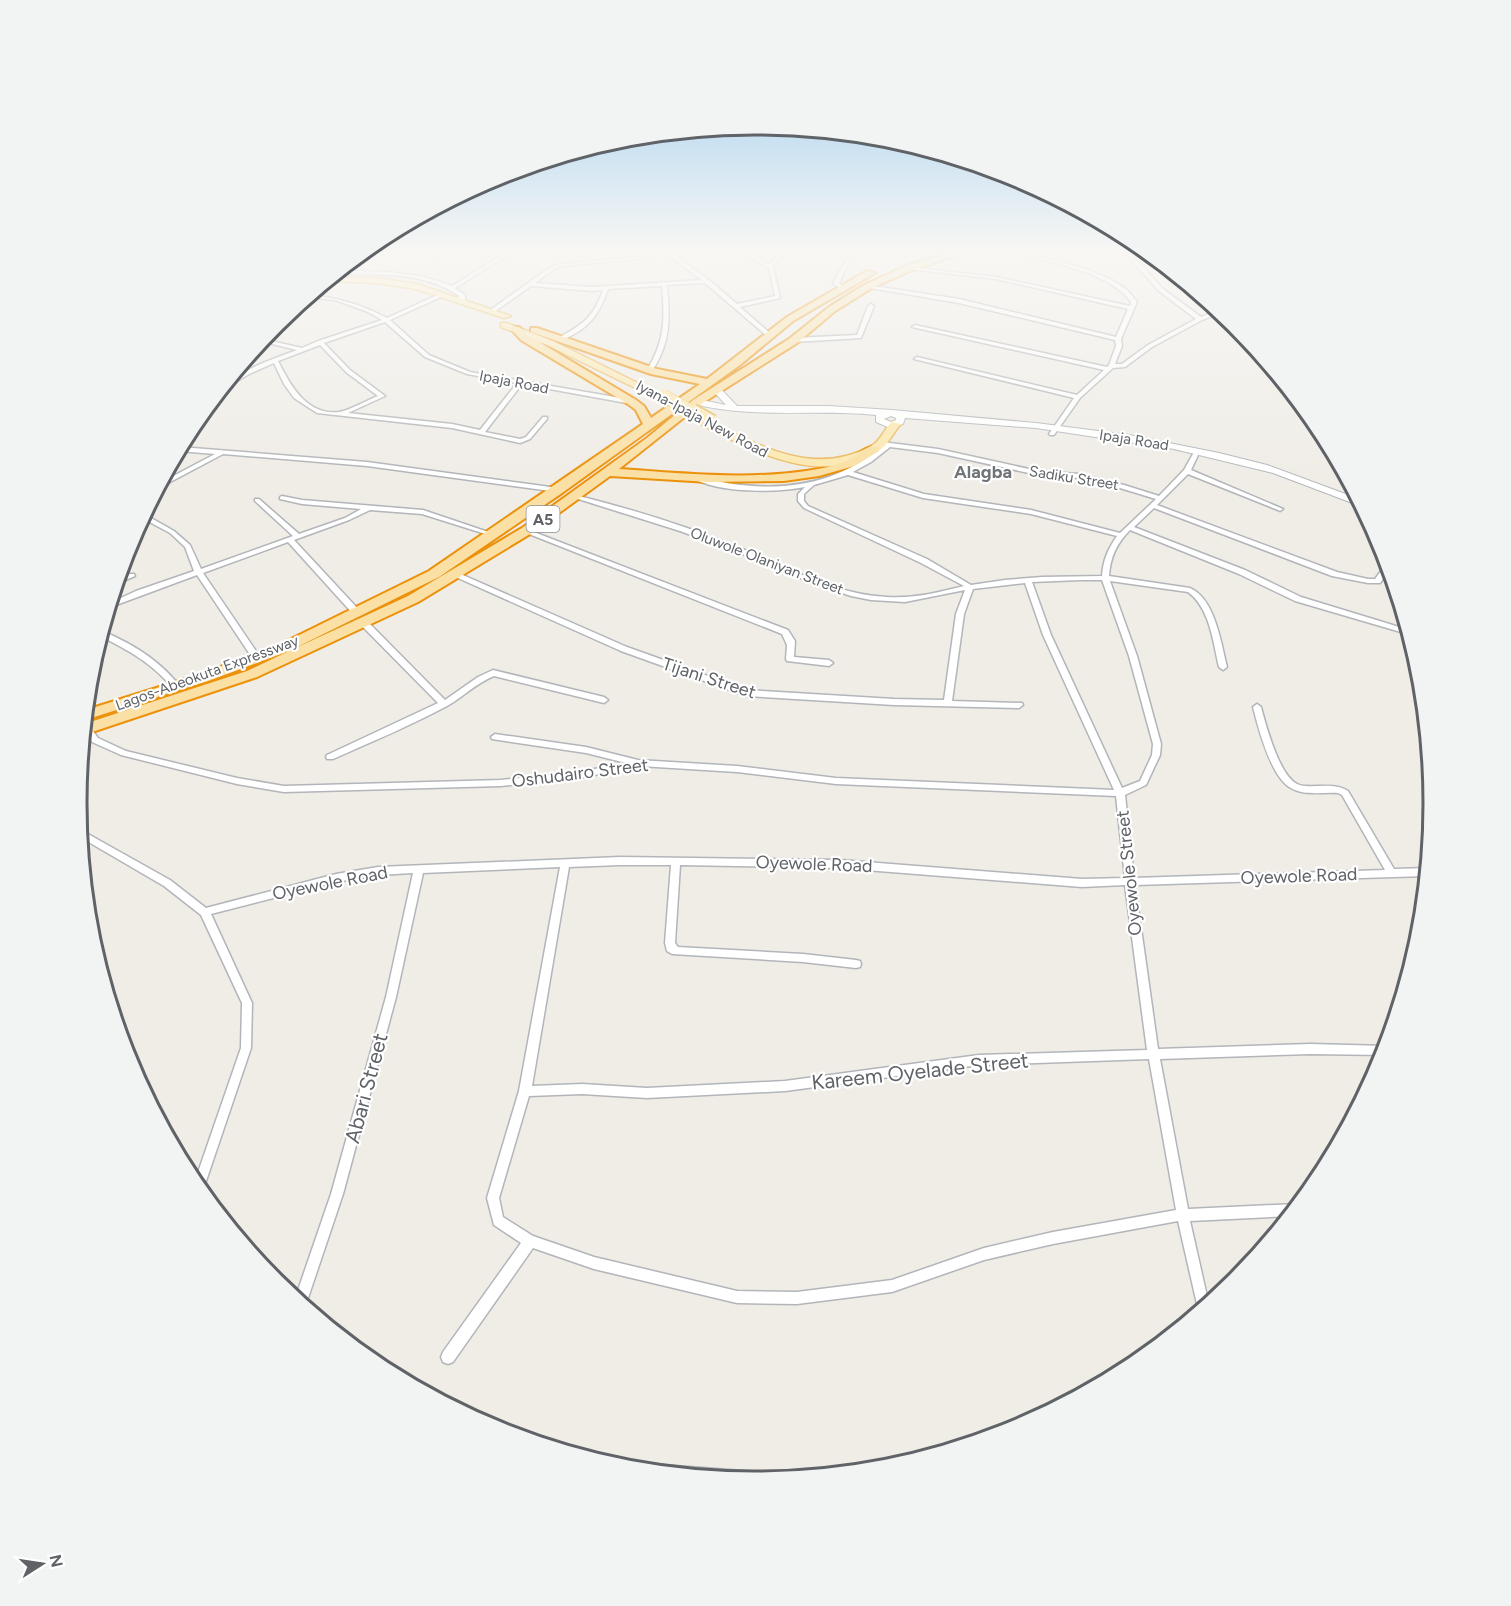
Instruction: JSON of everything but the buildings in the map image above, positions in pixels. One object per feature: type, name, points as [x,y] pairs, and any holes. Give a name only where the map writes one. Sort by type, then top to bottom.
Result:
[{"type":"highway","name":"Lagos-Abeokuta Expressway","points":[[94,712],[176,687],[412,599],[526,531],[576,496],[697,402],[712,386],[784,324]]},
{"type":"highway","name":"Lagos-Abeokuta Expressway","points":[[92,728],[252,674],[360,618],[494,535],[649,424],[794,340],[814,324]]},
{"type":"highway","points":[[516,325],[525,338],[632,402],[640,408],[649,424]]},
{"type":"highway","points":[[534,330],[650,370],[712,386]]},
{"type":"highway","points":[[608,472],[760,478],[816,473],[859,460],[881,446]]},
{"type":"main road","name":"Iyana-Ipaja New Road","points":[[516,325],[534,330],[662,395],[756,449],[791,461],[834,461],[855,457],[881,446]]},
{"type":"main road","name":"Iyana-Ipaja New Road","points":[[516,325],[662,395]]},
{"type":"main road","points":[[712,386],[734,409]]},
{"type":"main road","points":[[697,402],[734,409],[854,410],[882,418]]},
{"type":"main road","name":"Iyana-Ipaja New Road","points":[[710,422],[768,450],[784,455],[815,458],[842,455],[872,444],[884,427],[882,418]]},
{"type":"main road","name":"Ipaja Road","points":[[882,418],[1054,431],[1137,440],[1220,456],[1275,470],[1351,500]]},
{"type":"main road","points":[[881,446],[892,426],[899,420]]},
{"type":"main road","name":"Ipaja Road","points":[[1054,431],[1195,455],[1260,471],[1354,505]]},
{"type":"street","points":[[243,374],[371,324]]},
{"type":"street","name":"Ipaja Road","points":[[391,324],[419,349],[439,362],[482,377],[632,402]]},
{"type":"street","points":[[562,338],[588,324]]},
{"type":"street","points":[[650,370],[664,346],[667,324]]},
{"type":"street","points":[[757,324],[770,336]]},
{"type":"street","points":[[794,340],[859,337],[864,324]]},
{"type":"street","points":[[1055,324],[1118,339]]},
{"type":"street","points":[[1054,431],[1078,397],[1110,367],[1119,346],[1118,339],[1124,324]]},
{"type":"street","points":[[915,327],[1110,367],[1123,366],[1150,346],[1191,324]]},
{"type":"street","points":[[320,342],[348,371],[382,396],[339,414]]},
{"type":"street","points":[[271,343],[302,350]]},
{"type":"street","points":[[917,359],[1078,397]]},
{"type":"street","points":[[275,360],[290,392],[298,400],[318,412],[452,426],[520,441],[528,438],[545,418]]},
{"type":"street","points":[[481,433],[520,383]]},
{"type":"street","points":[[691,477],[715,485],[747,488],[813,482],[849,473],[878,455],[881,446]]},
{"type":"street","name":"Sadiku Street","points":[[881,446],[939,452],[1038,473],[1099,480],[1335,574],[1377,581],[1383,574]]},
{"type":"street","points":[[189,450],[367,464],[558,490]]},
{"type":"street","points":[[171,480],[221,453]]},
{"type":"street","points":[[1105,578],[1107,556],[1121,535],[1187,471],[1195,455]]},
{"type":"street","points":[[1187,471],[1280,509]]},
{"type":"street","points":[[849,473],[923,496],[1031,512],[1121,535]]},
{"type":"street","points":[[813,482],[801,494],[801,501],[806,507],[924,561],[970,587],[960,614],[948,703]]},
{"type":"street","name":"Oluwole Olaniyan Street","points":[[576,496],[630,511],[718,542],[829,587],[871,598],[893,600],[922,597],[970,587],[1053,578],[1105,578],[1195,592],[1216,633],[1223,667]]},
{"type":"street","points":[[282,498],[423,512],[494,535]]},
{"type":"street","points":[[257,500],[299,537]]},
{"type":"street","points":[[118,603],[198,571],[348,519],[368,508]]},
{"type":"street","points":[[150,520],[172,532],[188,546],[198,571],[256,657]]},
{"type":"street","points":[[1129,526],[1242,572],[1298,599],[1401,630]]},
{"type":"street","points":[[526,531],[785,632],[790,639],[792,650],[790,659],[829,663]]},
{"type":"street","points":[[290,540],[360,618],[444,704]]},
{"type":"street","name":"Tijani Street","points":[[453,574],[526,604],[624,650],[746,693],[1019,705]]},
{"type":"street","points":[[126,578],[131,576]]},
{"type":"street","name":"Oyewole Street","points":[[1105,578],[1126,633],[1157,744],[1156,755],[1143,783],[1120,793],[1129,883],[1152,1055],[1181,1215],[1202,1300]]},
{"type":"street","points":[[1028,581],[1047,635],[1120,793]]},
{"type":"street","points":[[109,636],[166,672],[176,687]]},
{"type":"street","points":[[330,757],[444,704],[476,684],[484,676],[493,673],[604,700]]},
{"type":"street","points":[[1257,706],[1263,732],[1280,774],[1295,787],[1340,790],[1345,793],[1391,872]]},
{"type":"street","name":"Oshudairo Street","points":[[91,736],[95,740],[124,753],[237,781],[284,789],[501,783],[579,775],[640,763],[737,769],[836,781],[1120,793]]},
{"type":"street","points":[[495,737],[586,750],[640,763]]},
{"type":"street","points":[[88,837],[167,884],[204,912],[247,1003],[246,1048],[202,1177]]},
{"type":"street","name":"Oyewole Road","points":[[204,912],[336,878],[378,871],[620,861],[840,864],[1040,880],[1129,883],[1420,872]]},
{"type":"street","points":[[676,862],[670,943],[671,948],[675,951],[802,957],[856,964]]},
{"type":"street","points":[[565,864],[525,1091],[493,1198],[498,1221],[530,1241],[594,1263],[737,1297],[797,1298],[892,1286],[984,1254],[1053,1238],[1181,1215],[1286,1210]]},
{"type":"street","name":"Abari Street","points":[[303,1295],[337,1194],[391,997],[419,869]]},
{"type":"street","name":"Kareem Oyelade Street","points":[[525,1091],[582,1089],[647,1093],[785,1086],[979,1060],[1310,1049],[1377,1050]]},
{"type":"street","points":[[448,1357],[530,1241]]},
{"type":"district","name":"Alagba","points":[[983,472]]}]
